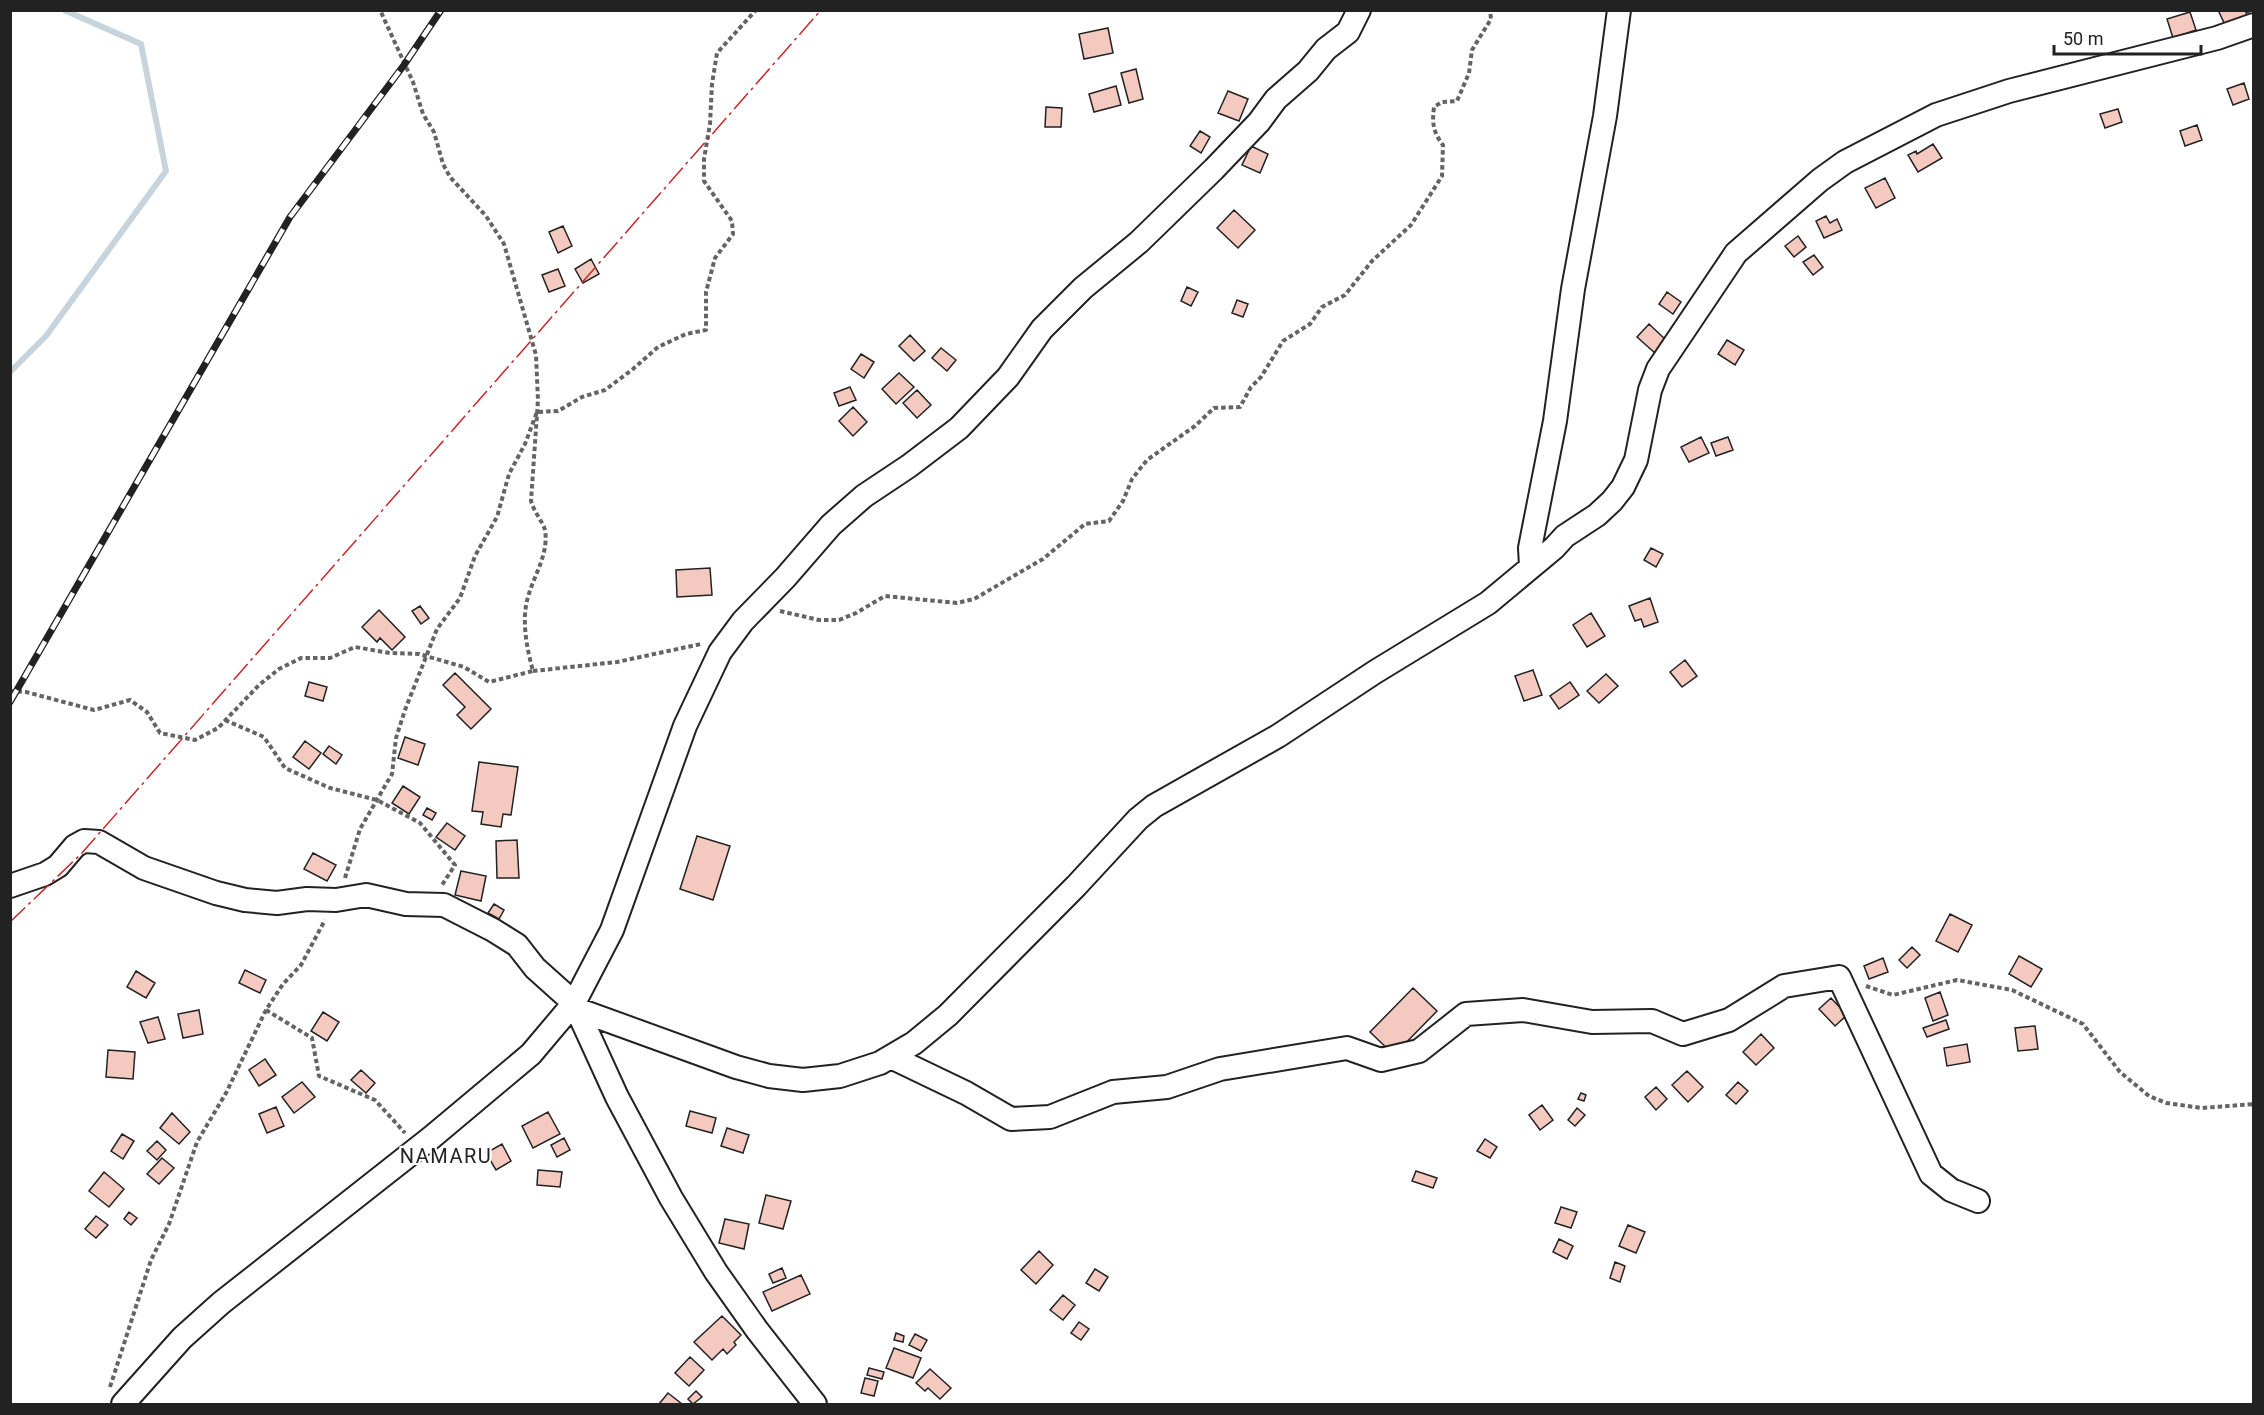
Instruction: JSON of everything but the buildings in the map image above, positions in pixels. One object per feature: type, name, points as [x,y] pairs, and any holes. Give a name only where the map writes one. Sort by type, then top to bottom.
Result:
[{"type":"street","points":[[114,1399],[221,1303],[418,1148],[531,1054],[576,1006],[612,930],[689,717],[715,661],[731,638],[831,525],[864,495],[909,466],[959,428],[1008,377],[1042,329],[1083,288],[1139,242],[1214,169],[1259,122],[1276,99],[1308,71],[1326,49],[1348,32],[1359,10]]},
{"type":"street","points":[[1531,566],[1530,548],[1555,421],[1573,289],[1605,116],[1619,10]]},
{"type":"street","points":[[10,886],[45,874],[58,866],[75,846],[84,842],[99,842],[144,868],[216,893],[245,900],[277,903],[307,899],[336,900],[366,895],[406,904],[444,905],[494,930],[517,945],[535,968],[576,1006],[736,1067],[769,1076],[803,1080],[840,1076],[880,1063],[914,1043],[948,1015],[1138,819],[1154,806],[1278,736],[1375,672],[1488,603],[1566,536],[1597,515],[1623,488],[1636,460],[1650,390],[1658,369],[1736,253],[1820,180],[1870,148],[1936,115],[2009,91],[2217,38],[2253,25]]},
{"type":"street","points":[[891,1057],[966,1093],[1011,1119],[1050,1117],[1113,1092],[1167,1087],[1220,1069],[1347,1048],[1381,1060],[1419,1051],[1466,1014],[1523,1010],[1592,1022],[1652,1021],[1683,1035],[1729,1020],[1784,986],[1839,977],[1931,1174],[1951,1190],[1978,1200]]},
{"type":"street","points":[[576,1006],[617,1097],[677,1207],[716,1272],[757,1330],[815,1404]]},
{"type":"path","points":[[380,10],[413,82],[423,114],[434,132],[443,164],[450,177],[486,216],[504,244],[536,354],[537,412],[531,501],[534,512],[545,528],[544,552],[527,599],[528,650],[533,671]]},
{"type":"path","points":[[537,412],[558,411],[582,397],[604,390],[658,347],[686,333],[706,330],[706,292],[715,258],[733,234],[732,221],[704,181],[704,159],[710,124],[712,84],[717,53],[756,10]]},
{"type":"path","points":[[755,609],[795,613],[819,620],[839,620],[856,614],[885,596],[957,603],[974,599],[1042,559],[1085,524],[1109,521],[1123,501],[1132,479],[1147,460],[1195,426],[1214,408],[1239,407],[1283,341],[1310,324],[1323,307],[1346,295],[1372,261],[1411,225],[1442,176],[1443,145],[1432,125],[1434,107],[1442,102],[1457,101],[1469,73],[1472,50],[1491,19],[1490,10]]},
{"type":"path","points":[[114,1399],[111,1384],[151,1260],[169,1224],[197,1142],[226,1093],[266,1010],[283,984],[301,965],[336,900],[360,830],[392,774],[396,738],[436,629],[460,598],[475,555],[497,517],[510,474],[537,412]]},
{"type":"path","points":[[10,691],[26,692],[94,710],[130,700],[147,712],[160,733],[195,741],[218,728],[259,684],[279,669],[301,658],[330,658],[355,648],[419,654],[464,667],[489,682],[533,671],[617,662],[731,638]]},
{"type":"path","points":[[225,720],[264,737],[285,768],[330,788],[377,800],[420,823],[455,865],[429,905]]},
{"type":"path","points":[[1839,977],[1893,995],[1957,980],[2012,990],[2083,1024],[2120,1072],[2149,1096],[2166,1103],[2202,1108],[2253,1104]]},
{"type":"path","points":[[266,1010],[312,1038],[320,1076],[375,1100],[418,1148]]},
{"type":"waterway","points":[[10,372],[46,336],[166,171],[141,44],[64,10]]},
{"type":"railway","points":[[10,702],[290,217],[404,65],[441,10]]},
{"type":"power","points":[[10,922],[81,854],[821,10]]},
{"type":"district","name":"NAMARU","points":[[446,1156]]}]
